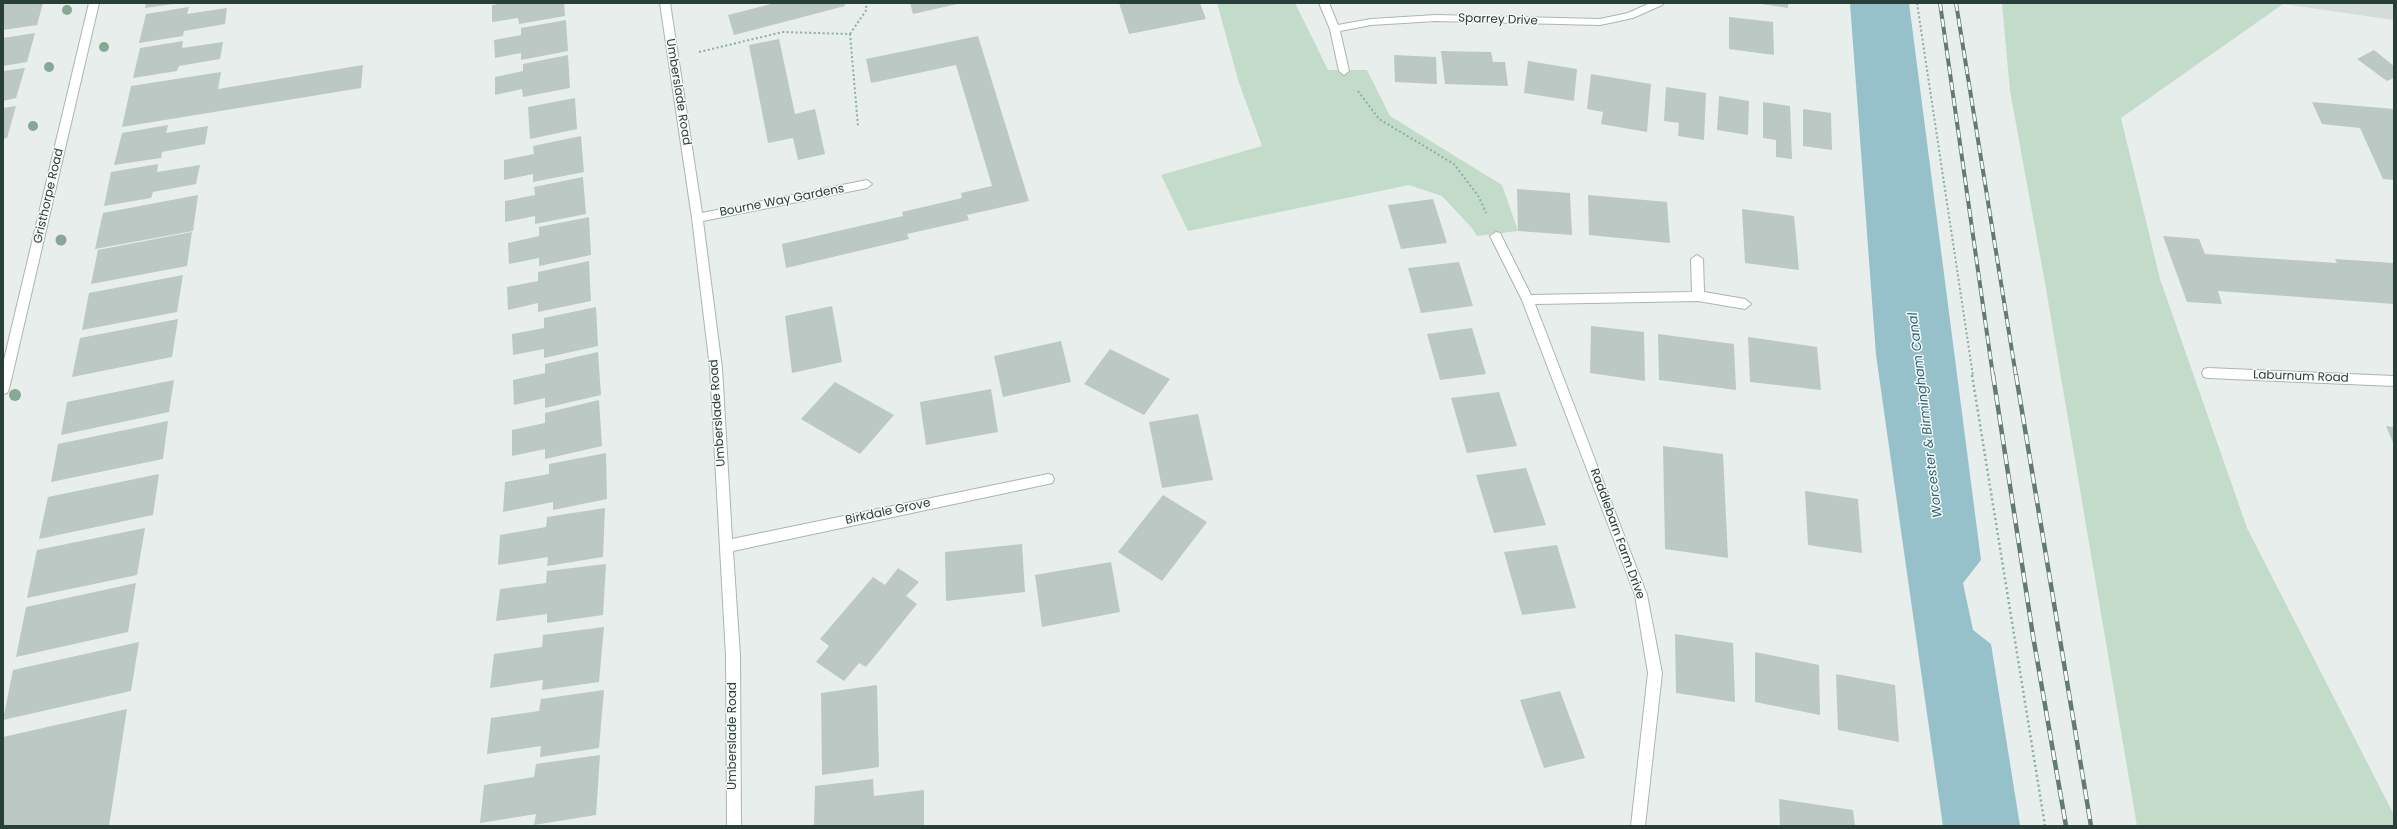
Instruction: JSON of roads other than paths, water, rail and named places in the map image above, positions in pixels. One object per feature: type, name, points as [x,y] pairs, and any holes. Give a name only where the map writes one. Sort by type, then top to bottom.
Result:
[{"type":"street","name":"Gristhorpe Road","points":[[3,389],[94,3]]},
{"type":"street","name":"Umberslade Road","points":[[665,3],[697,218],[716,368],[728,546],[733,656],[734,826]]},
{"type":"street","points":[[1324,3],[1335,29],[1344,71]]},
{"type":"street","name":"Sparrey Drive","points":[[1335,29],[1371,22],[1436,18],[1600,22],[1630,16],[1659,3]]},
{"type":"street","name":"Bourne Way Gardens","points":[[697,218],[867,184]]},
{"type":"street","name":"Raddlebarn Farm Drive","points":[[1496,236],[1528,300],[1641,595],[1655,673],[1638,826]]},
{"type":"street","points":[[1697,259],[1698,296]]},
{"type":"street","points":[[1528,300],[1698,296],[1745,304]]},
{"type":"street","name":"Laburnum Road","points":[[2208,373],[2394,381]]},
{"type":"street","name":"Birkdale Grove","points":[[728,546],[1048,479]]},
{"type":"water","name":"Worcester & Birmingham Canal","points":[[1850,3],[1909,3],[1981,560],[1963,583],[1973,630],[1991,644],[2020,826],[1943,826],[1876,355]]},
{"type":"railway","points":[[1940,3],[1993,376]]},
{"type":"railway","points":[[1956,3],[2016,376]]},
{"type":"railway","points":[[1993,375],[2033,636],[2066,826]]},
{"type":"railway","points":[[2016,375],[2091,826]]}]
